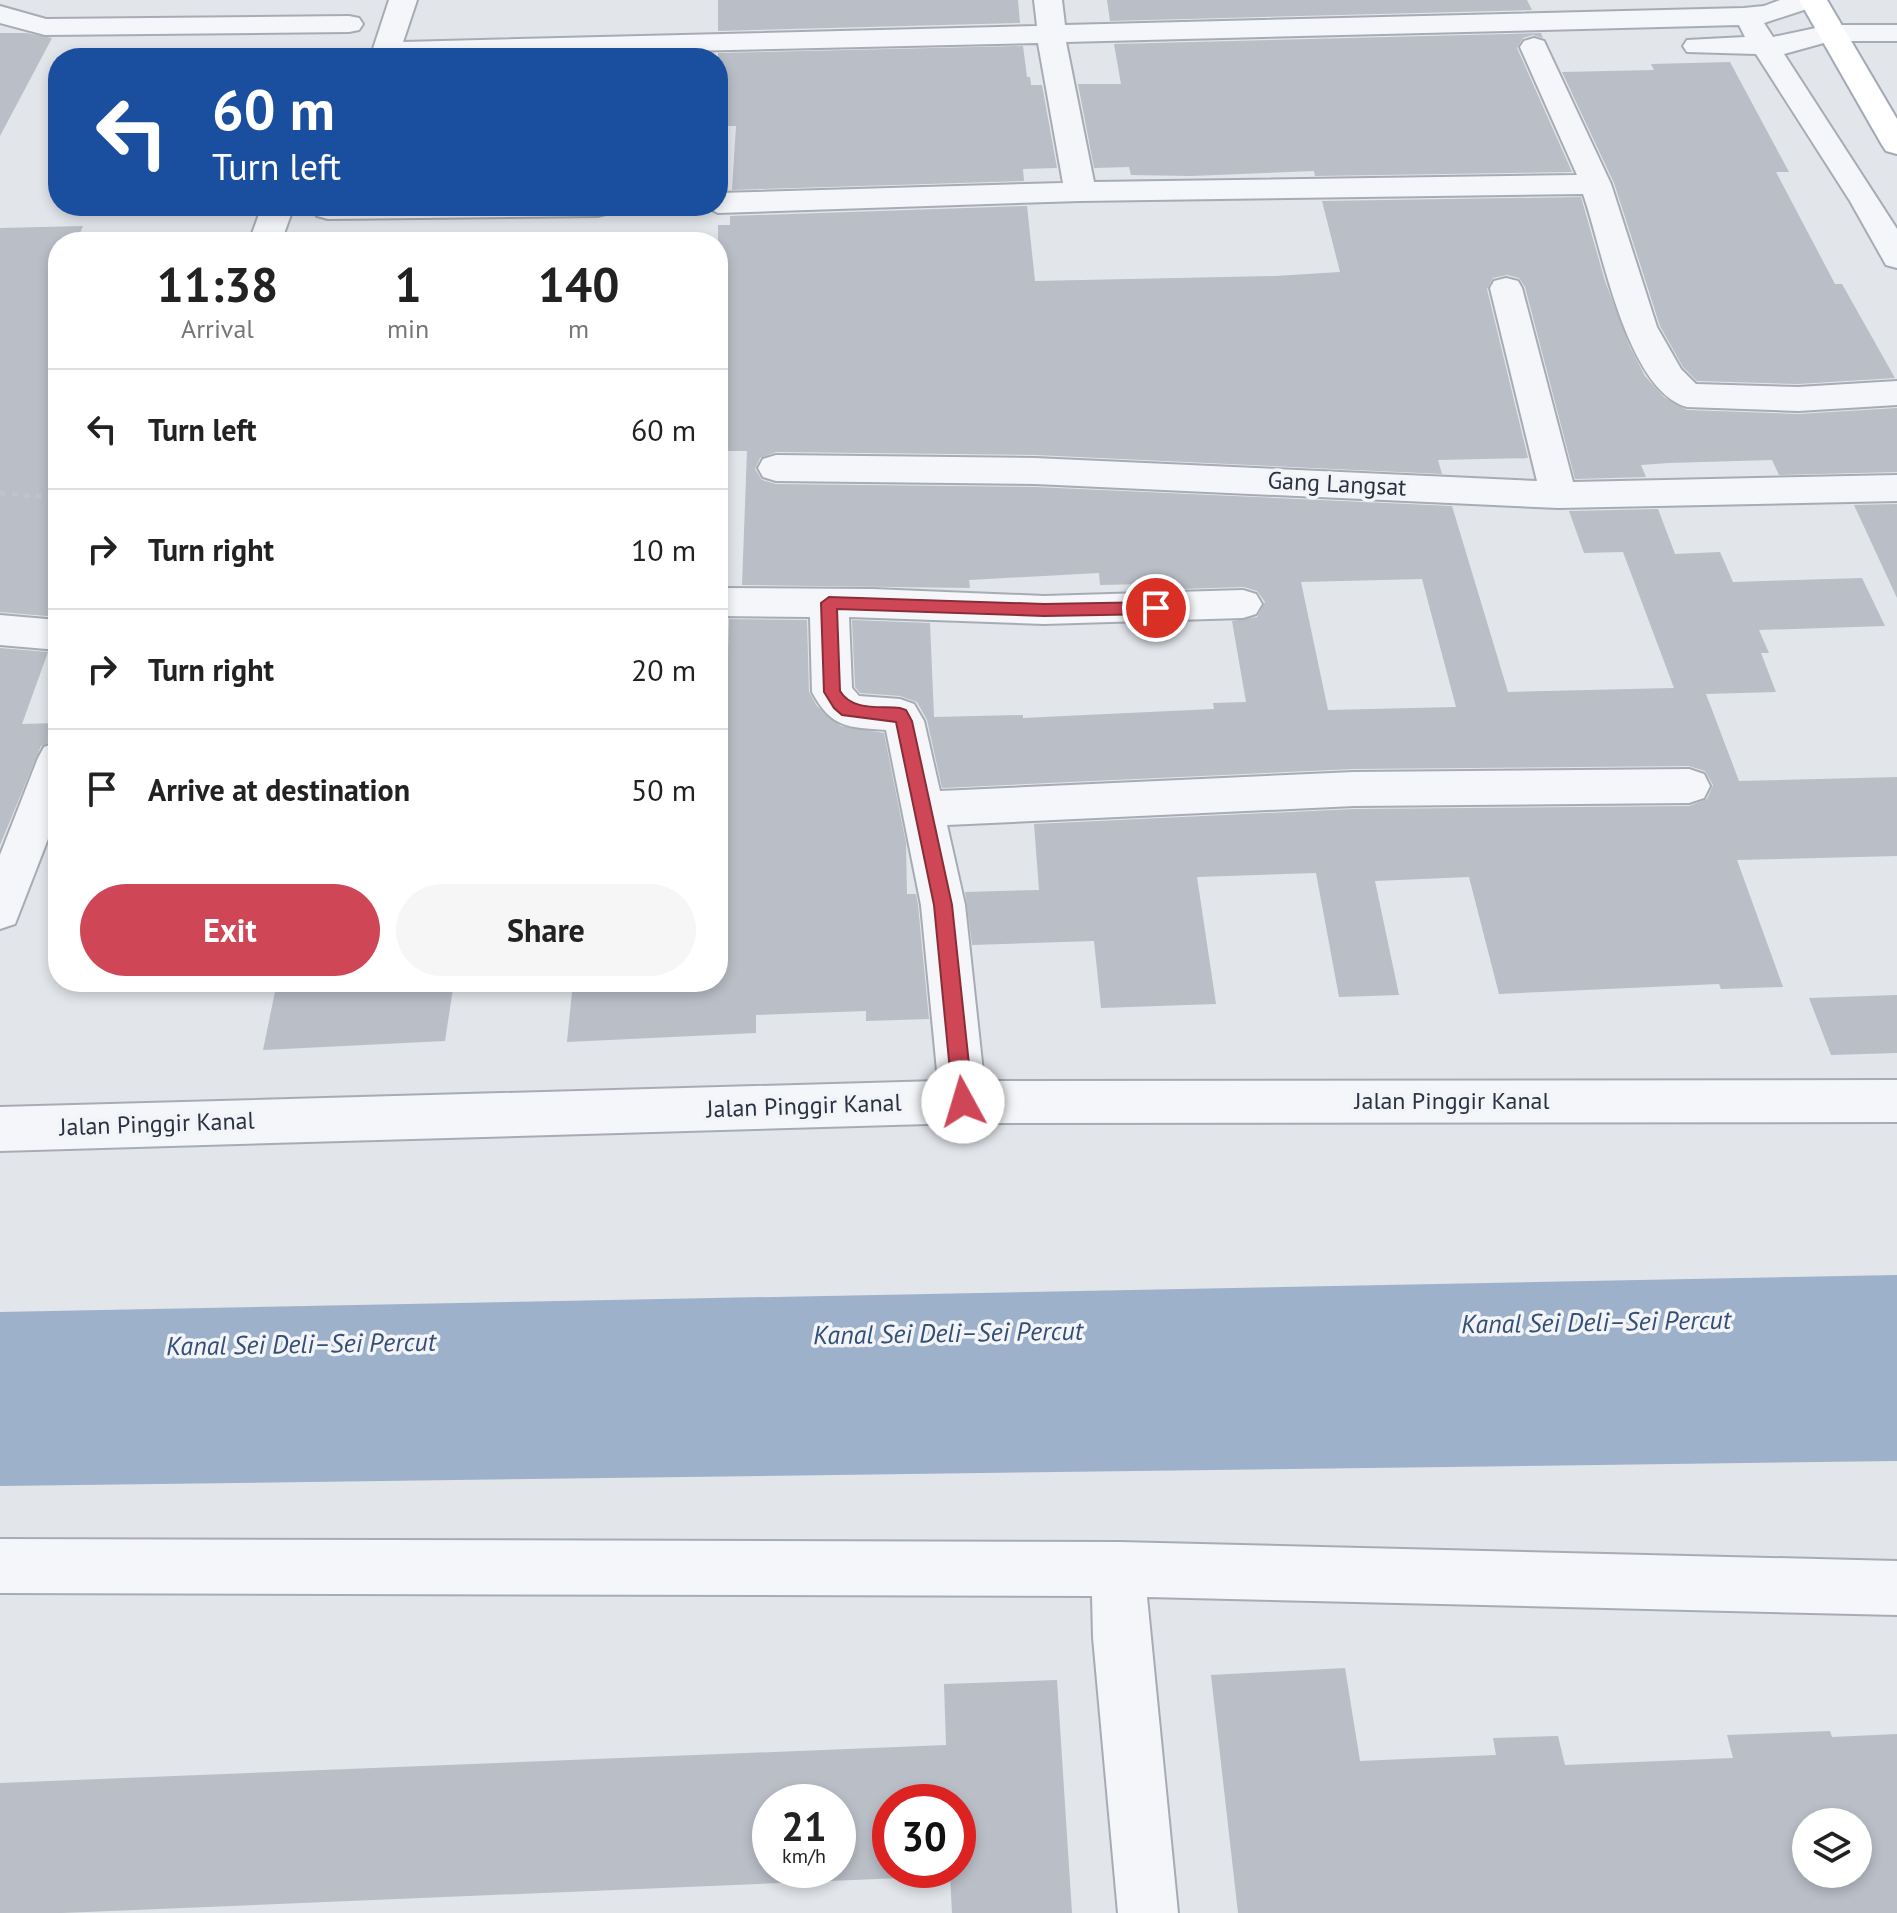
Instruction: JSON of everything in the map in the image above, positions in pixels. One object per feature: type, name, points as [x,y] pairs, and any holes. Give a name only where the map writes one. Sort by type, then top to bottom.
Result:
[{"type":"main road","points":[[1813,0],[1897,145]]},
{"type":"street","points":[[387,48],[403,0]]},
{"type":"street","points":[[1048,0],[1053,46],[1080,192]]},
{"type":"street","points":[[728,66],[1740,8],[1768,14],[1806,0]]},
{"type":"street","points":[[1740,8],[1866,201],[1897,258]]},
{"type":"street","points":[[1,16],[45,27],[348,23]]},
{"type":"street","points":[[1674,47],[1785,45],[1830,33],[1897,33]]},
{"type":"street","points":[[728,50],[1053,46],[1612,47]]},
{"type":"street","points":[[1534,47],[1596,184],[1638,320],[1674,386],[1687,395],[1798,399],[1897,393]]},
{"type":"street","points":[[728,203],[1080,192],[1596,184]]},
{"type":"street","points":[[1506,288],[1558,495]]},
{"type":"street","name":"Gang Langsat","points":[[776,468],[1035,471],[1558,495],[1897,488]]},
{"type":"street","points":[[728,602],[1044,610],[1243,604]]},
{"type":"street","points":[[829,603],[832,692],[848,711],[900,715],[904,721],[943,905],[963,1102]]},
{"type":"street","points":[[0,630],[48,634]]},
{"type":"street","points":[[0,911],[48,784]]},
{"type":"street","points":[[923,809],[1366,789],[1689,786]]},
{"type":"street","name":"Jalan Pinggir Kanal","points":[[0,1129],[963,1102],[1897,1101]]},
{"type":"street","points":[[0,1566],[1119,1569],[1897,1588]]},
{"type":"street","points":[[1119,1569],[1121,1637],[1148,1913]]},
{"type":"path","points":[[0,493],[48,497]]},
{"type":"water","name":"Kanal Sei Deli–Sei Percut","points":[[1897,1275],[1897,1461],[0,1486],[0,1312]]},
{"type":"building","points":[[718,0],[1018,0],[1020,23],[718,31]]},
{"type":"building","points":[[1107,0],[1527,0],[1532,10],[1110,21]]},
{"type":"building","points":[[0,33],[26,33],[52,38],[0,136]]},
{"type":"building","points":[[1541,33],[1543,38],[1533,35],[1523,38],[1517,48],[1572,172],[1315,176],[1314,171],[1191,176],[1131,175],[1129,167],[1094,168],[1078,84],[1121,84],[1114,44]]},
{"type":"building","points":[[1023,46],[1027,77],[1030,77],[1031,85],[1042,85],[1057,168],[1023,169],[1024,181],[732,190],[736,126],[728,126],[728,53]]},
{"type":"building","points":[[1730,62],[1789,172],[1776,172],[1835,284],[1842,284],[1895,378],[1798,384],[1697,381],[1683,367],[1660,326],[1614,183],[1562,72],[1654,70],[1651,64]]},
{"type":"building","points":[[1581,197],[1605,281],[1630,347],[1645,376],[1664,397],[1687,410],[1798,414],[1897,408],[1897,472],[1779,475],[1772,460],[1641,465],[1646,477],[1575,479],[1525,287],[1519,278],[1507,275],[1493,278],[1487,289],[1528,458],[1438,460],[1442,474],[1035,455],[776,452],[760,458],[755,469],[762,480],[776,484],[1035,487],[1452,506],[1508,692],[1674,688],[1623,552],[1584,553],[1569,511],[1658,509],[1675,554],[1720,552],[1733,582],[1862,578],[1885,626],[1759,630],[1769,653],[1761,653],[1776,692],[1706,694],[1739,781],[1897,777],[1897,856],[1737,860],[1783,987],[1721,989],[1719,984],[1499,994],[1469,877],[1375,881],[1399,995],[1339,997],[1316,873],[1197,877],[1216,1004],[1101,1008],[1094,941],[972,945],[965,892],[1039,890],[1034,824],[1354,809],[1689,806],[1707,799],[1713,785],[1705,771],[1689,766],[1354,769],[942,788],[927,720],[917,702],[900,696],[860,693],[855,687],[852,620],[930,623],[934,717],[1023,715],[1023,718],[1214,709],[1213,703],[1246,702],[1232,621],[1257,617],[1265,602],[1257,591],[1244,587],[1148,590],[1147,584],[1100,585],[1099,573],[969,580],[970,588],[742,585],[747,451],[728,451],[728,232],[718,232],[718,225],[730,225],[730,216],[1027,206],[1035,281],[1340,272],[1322,201]],"holes":[[[1422,579],[1456,707],[1328,710],[1301,582]]]},
{"type":"building","points":[[83,226],[80,232],[48,232],[48,616],[0,612],[0,228]]},
{"type":"building","points":[[1897,504],[1897,598],[1854,505]]},
{"type":"building","points":[[729,619],[807,620],[809,692],[817,706],[841,726],[884,733],[906,843],[907,894],[916,894],[918,905],[929,1019],[866,1021],[866,1011],[756,1015],[756,1033],[567,1042],[572,992],[728,992]]},
{"type":"building","points":[[0,648],[48,652],[22,724],[48,723],[48,743],[41,746],[0,845]]},
{"type":"building","points":[[275,992],[452,992],[445,1041],[263,1050]]},
{"type":"building","points":[[1897,995],[1897,1053],[1831,1055],[1809,998]]},
{"type":"building","points":[[1345,1668],[1360,1761],[1496,1755],[1493,1738],[1558,1736],[1565,1765],[1733,1758],[1727,1735],[1830,1731],[1832,1737],[1897,1734],[1897,1913],[1238,1913],[1211,1675]]},
{"type":"building","points":[[1057,1680],[1072,1913],[952,1913],[951,1888],[976,1888],[976,1784],[872,1784],[872,1879],[856,1880],[856,1784],[752,1784],[752,1884],[0,1913],[0,1783],[946,1745],[944,1684]]},
{"type":"route","points":[[963,1102],[943,905],[904,721],[900,715],[848,711],[839,704],[832,692],[829,603],[1044,610],[1156,608]]}]
